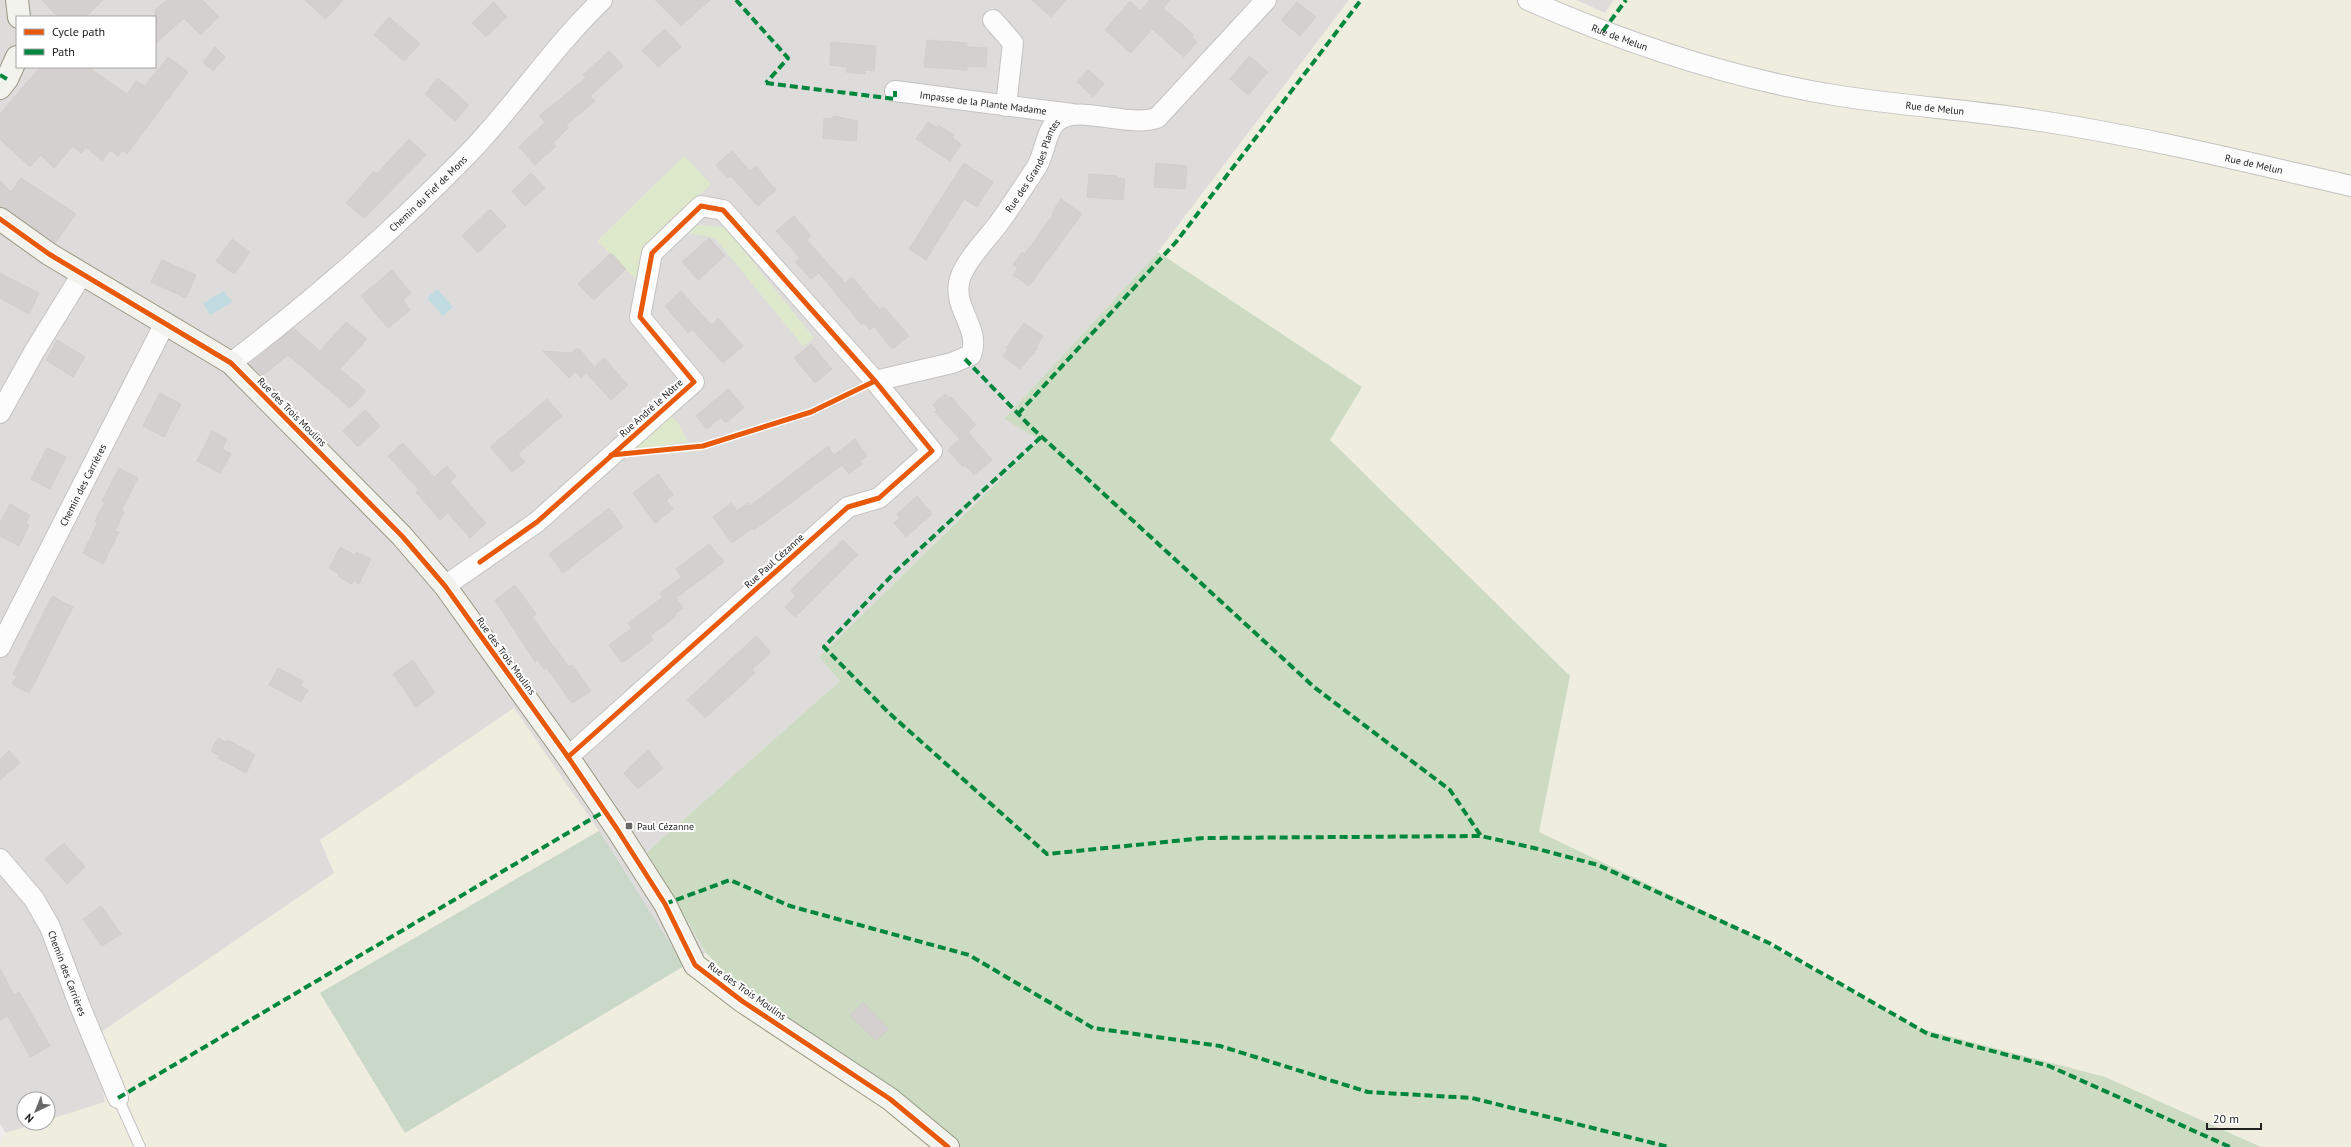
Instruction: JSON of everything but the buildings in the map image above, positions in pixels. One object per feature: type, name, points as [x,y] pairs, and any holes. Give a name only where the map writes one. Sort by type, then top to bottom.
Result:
[{"type":"street","name":"Chemin du Fief de Mons","points":[[230,363],[364,255],[398,224],[470,152],[576,24],[602,0]]},
{"type":"street","name":"Rue des Grandes Plantes","points":[[876,381],[952,363],[971,355],[975,346],[972,332],[959,300],[959,283],[964,269],[1000,222],[1037,166],[1044,153],[1052,126],[1060,118],[1072,114],[1140,121],[1157,118],[1266,0]]},
{"type":"street","name":"Rue de Melun","points":[[1528,0],[1603,31],[1680,58],[1764,81],[1841,96],[2019,118],[2088,129],[2351,186]]},
{"type":"street","points":[[993,20],[1013,43],[1006,106]]},
{"type":"street","points":[[0,88],[7,79],[16,59]]},
{"type":"street","name":"Impasse de la Plante Madame","points":[[895,91],[1072,114]]},
{"type":"street","name":"Rue André le Nôtre","points":[[445,586],[537,522],[694,382],[640,317],[652,253],[701,206],[722,210],[876,381]]},
{"type":"street","name":"Rue des Trois Moulins","points":[[0,219],[49,254],[230,363],[402,536],[445,586],[568,757],[665,904],[695,964],[742,1001],[890,1099],[948,1147]]},
{"type":"street","points":[[0,413],[34,352],[82,274]]},
{"type":"street","name":"Chemin des Carrières","points":[[0,647],[165,323]]},
{"type":"street","name":"Rue Paul Cézanne","points":[[568,757],[848,507],[879,498],[932,451],[876,381]]},
{"type":"street","name":"Chemin des Carrières","points":[[0,859],[34,899],[50,927],[79,1004],[118,1098]]},
{"type":"lane","points":[[118,1098],[140,1147]]},
{"type":"shaded area","points":[[0,0],[1349,0],[1158,252],[1004,419],[1040,439],[819,657],[840,681],[647,852],[706,953],[405,1133],[320,993],[598,831],[320,840],[335,873],[94,1037],[105,1102],[56,1117],[56,1091],[16,1091],[16,1130],[6,1133],[0,1124]]},
{"type":"shaded area","points":[[1349,0],[1576,0],[1605,13],[1614,0],[2351,0],[2351,1147],[2261,1147],[2105,1077],[1918,1028],[1721,919],[1539,832],[1570,676],[1330,440],[1362,387],[1158,252]]},
{"type":"shaded area","points":[[1576,0],[1614,0],[1605,13]]},
{"type":"shaded area","points":[[514,708],[599,831],[320,993],[405,1132],[706,953],[795,1043],[938,1147],[0,1147],[6,1133],[16,1130],[16,1131],[56,1131],[56,1117],[105,1102],[94,1037],[334,873],[320,840]]},
{"type":"green space","points":[[684,156],[711,184],[648,244],[639,282],[597,241]]},
{"type":"green space","points":[[690,225],[725,227],[814,338],[803,346],[715,238],[683,232]]},
{"type":"green space","points":[[1158,252],[1362,387],[1330,440],[1570,676],[1539,832],[1721,919],[1918,1028],[2105,1077],[2261,1147],[938,1147],[795,1043],[706,953],[647,852],[840,681],[819,657],[1040,440],[1004,419]]},
{"type":"green space","points":[[667,413],[678,423],[688,442],[628,450]]},
{"type":"green space","points":[[599,831],[684,966],[405,1133],[320,993]]},
{"type":"water","points":[[437,289],[453,307],[443,316],[427,298]]},
{"type":"water","points":[[224,291],[232,302],[210,315],[203,303]]},
{"type":"marked path","points":[[736,0],[788,58],[766,83]]},
{"type":"marked path","points":[[1018,414],[1176,242],[1361,0]]},
{"type":"marked path","points":[[1603,31],[1626,0]]},
{"type":"marked path","points":[[0,75],[7,79]]},
{"type":"marked path","points":[[766,83],[895,99],[895,91]]},
{"type":"marked path","points":[[965,359],[1031,427],[1314,687],[1450,790],[1481,836]]},
{"type":"marked path","points":[[1041,437],[896,571],[824,647],[889,713],[1047,854],[1204,838],[1481,836],[1534,848],[1598,865],[1769,943],[1928,1034],[2049,1066],[2230,1147]]},
{"type":"marked path","points":[[118,1098],[605,811]]},
{"type":"marked path","points":[[665,904],[730,880],[790,906],[969,955],[1093,1028],[1220,1046],[1368,1092],[1472,1098],[1669,1147]]},
{"type":"cycle path","points":[[480,562],[537,522],[694,382],[640,317],[652,253],[701,206],[723,210],[875,381],[932,451],[879,498],[848,507],[568,757]]},
{"type":"cycle path","points":[[0,219],[49,254],[231,363],[402,536],[445,586],[568,757],[617,829],[665,904],[695,965],[742,1001],[890,1099],[948,1147]]},
{"type":"cycle path","points":[[611,455],[703,446],[811,412],[875,381]]},
{"type":"place","name":"Paul Cézanne","points":[[629,826]]}]
